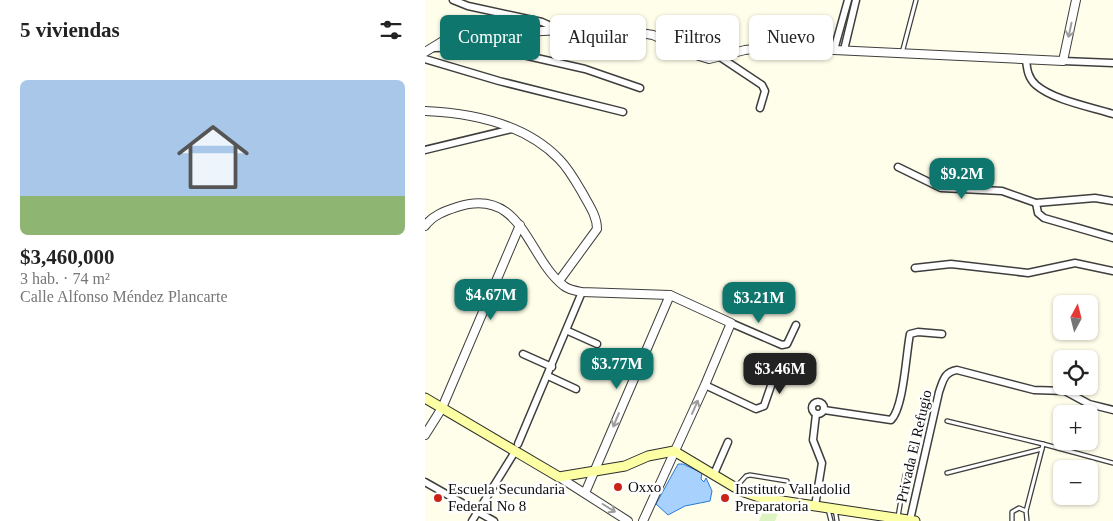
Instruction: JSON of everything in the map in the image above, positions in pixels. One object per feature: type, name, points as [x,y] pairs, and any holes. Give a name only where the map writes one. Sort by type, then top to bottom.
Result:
[{"type":"main road","points":[[425,398],[517,447],[559,477],[593,473],[625,466],[648,456],[674,451],[736,488],[762,498],[913,520]]},
{"type":"street","points":[[453,0],[468,6],[550,25]]},
{"type":"street","points":[[834,50],[847,0]]},
{"type":"street","points":[[844,50],[856,0]]},
{"type":"street","points":[[1063,61],[1076,0]]},
{"type":"street","points":[[428,50],[456,36],[550,31]]},
{"type":"street","points":[[428,50],[485,47],[585,69],[640,88]]},
{"type":"street","points":[[739,52],[771,47],[1113,63]]},
{"type":"street","points":[[425,59],[499,81],[623,112]]},
{"type":"street","points":[[724,60],[762,85],[765,92],[760,108]]},
{"type":"street","points":[[1025,60],[1029,76],[1035,85],[1049,92],[1113,114]]},
{"type":"street","points":[[425,111],[476,116],[512,129],[541,145],[559,159],[572,176],[597,223],[594,236],[559,281]]},
{"type":"street","points":[[425,150],[512,129]]},
{"type":"street","points":[[898,167],[941,188],[1002,191],[1036,202],[1087,199],[1113,201]]},
{"type":"street","points":[[425,226],[441,212],[479,202],[501,208],[520,225],[559,281],[570,290],[670,295],[782,346],[787,344],[796,325]]},
{"type":"street","points":[[1036,202],[1038,213],[1044,218],[1113,238]]},
{"type":"street","points":[[425,435],[442,408],[520,225]]},
{"type":"street","points":[[915,268],[951,264],[1028,273],[1075,263],[1113,271]]},
{"type":"street","points":[[472,521],[517,447],[583,292]]},
{"type":"street","points":[[585,493],[670,295]]},
{"type":"street","points":[[643,521],[731,323]]},
{"type":"street","points":[[568,331],[597,344]]},
{"type":"street","points":[[816,414],[824,410],[891,420],[896,413],[910,334],[918,332],[942,334]]},
{"type":"street","points":[[523,354],[552,367]]},
{"type":"street","name":"Privada El Refugio","points":[[913,520],[939,392],[945,375],[951,371],[957,370],[1035,390],[1065,391],[1089,404],[1113,410]]},
{"type":"street","points":[[548,376],[576,389]]},
{"type":"street","points":[[705,385],[756,409],[765,406],[775,377]]},
{"type":"street","points":[[815,506],[822,463],[813,440],[816,414],[812,409],[815,402],[823,404],[824,410]]},
{"type":"street","points":[[714,474],[728,442]]},
{"type":"street","points":[[559,477],[628,521]]},
{"type":"street","points":[[425,482],[494,521]]},
{"type":"lane","points":[[902,54],[915,0]]},
{"type":"lane","points":[[947,421],[1113,463]]},
{"type":"lane","points":[[1027,521],[1027,512],[1043,444]]},
{"type":"lane","points":[[947,473],[1042,449]]},
{"type":"lane","points":[[736,488],[746,476],[750,475],[787,481]]},
{"type":"lane","points":[[897,518],[905,475]]},
{"type":"lane","points":[[1011,521],[1012,512],[1016,509],[1022,508],[1027,512]]},
{"type":"lane","points":[[831,521],[832,509]]},
{"type":"lane","points":[[832,509],[837,521]]},
{"type":"green space","points":[[765,507],[778,513],[775,521],[759,521]]},
{"type":"water","points":[[678,464],[683,464],[702,473],[701,479],[704,482],[706,478],[712,491],[710,501],[685,506],[668,515],[656,504]]},
{"type":"place","name":"Oxxo","points":[[618,487]]},
{"type":"place","name":"Escuela Secundaria Federal No 8","points":[[438,498]]},
{"type":"place","name":"Instituto Valladolid Preparatoria","points":[[725,498]]}]
